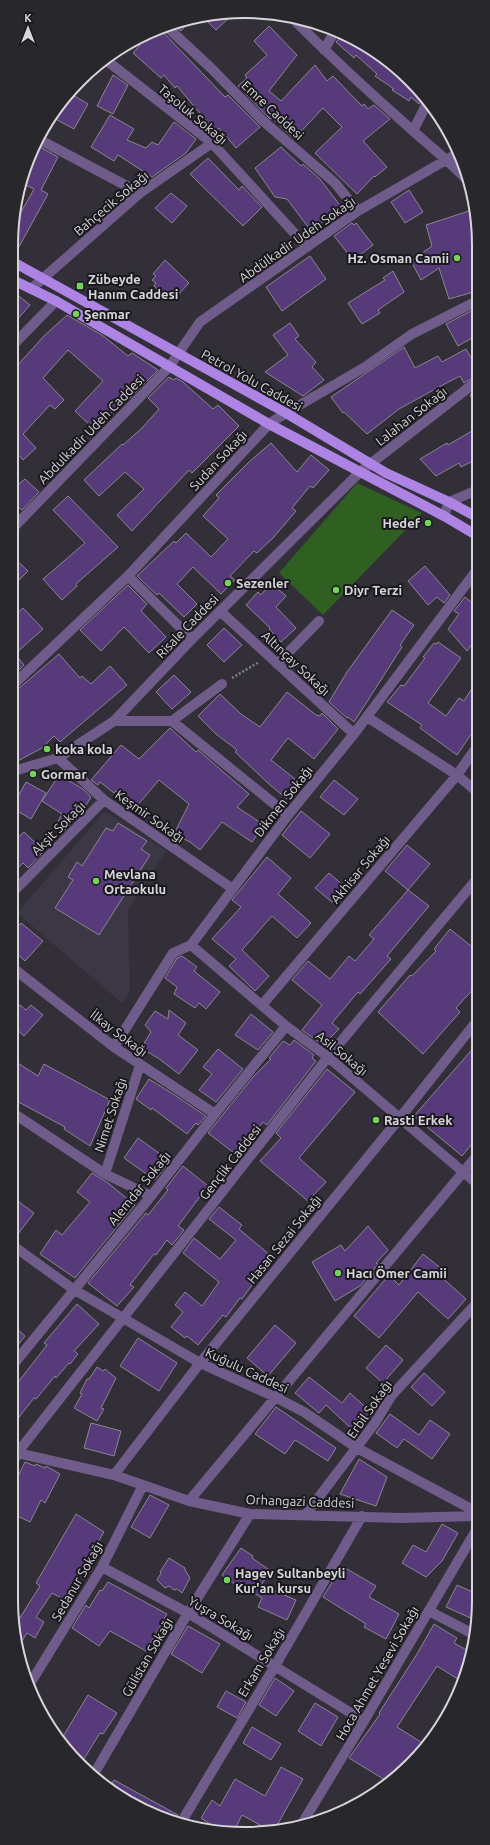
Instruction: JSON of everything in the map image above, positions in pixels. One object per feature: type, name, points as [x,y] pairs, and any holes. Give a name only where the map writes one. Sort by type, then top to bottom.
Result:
[{"type":"main road","name":"Petrol Yolu Caddesi","points":[[18,265],[286,413],[371,464],[450,502],[472,515]]},
{"type":"main road","points":[[18,282],[56,301],[269,424],[444,516],[472,533]]},
{"type":"street","points":[[298,24],[460,173]]},
{"type":"street","name":"Emre Caddesi","points":[[171,30],[262,120],[335,184],[358,211]]},
{"type":"street","points":[[324,50],[333,35]]},
{"type":"street","name":"Taşoluk Sokağı","points":[[110,63],[212,143],[307,247]]},
{"type":"street","points":[[413,131],[425,107]]},
{"type":"street","points":[[43,141],[140,193]]},
{"type":"street","name":"Bahçecik Sokağı","points":[[31,289],[140,193],[212,143]]},
{"type":"street","name":"Abdülkadir Udeh Sokağı","points":[[169,367],[200,322],[358,211],[454,156]]},
{"type":"street","points":[[18,340],[56,301]]},
{"type":"street","name":"Sudan Sokağı","points":[[18,680],[128,576],[269,424],[365,367],[412,334],[472,304]]},
{"type":"street","name":"Abdulkadir Udeh Caddesi","points":[[18,523],[169,367]]},
{"type":"street","name":"Lalahan Sokağı","points":[[360,472],[472,384]]},
{"type":"street","name":"Risale Caddesi","points":[[18,770],[58,758],[114,721],[192,639],[360,472]]},
{"type":"street","points":[[444,516],[450,502],[472,492]]},
{"type":"street","points":[[128,576],[192,639]]},
{"type":"street","name":"Dikmen Sokağı","points":[[114,1047],[173,954],[191,945],[288,814],[354,734],[472,576]]},
{"type":"street","name":"Altınçay Sokağı","points":[[220,611],[354,734]]},
{"type":"street","points":[[277,664],[319,621]]},
{"type":"street","points":[[114,721],[172,721],[222,684]]},
{"type":"street","points":[[367,717],[456,775],[472,788]]},
{"type":"street","points":[[172,721],[288,814]]},
{"type":"street","name":"Akhisar Sokağı","points":[[262,1005],[456,775],[472,753]]},
{"type":"street","name":"Keşmir Sokağı","points":[[58,758],[104,800],[233,889]]},
{"type":"street","name":"Akşit Sokağı","points":[[18,887],[104,800]]},
{"type":"street","name":"Gençlik Caddesi","points":[[18,1448],[124,1318],[328,1057],[472,885]]},
{"type":"street","name":"Asil Sokağı","points":[[191,945],[286,1026],[328,1057],[399,1119],[472,1180]]},
{"type":"street","name":"İlkay Sokağı","points":[[18,972],[114,1047],[215,1114]]},
{"type":"street","name":"Alemdar Sokağı","points":[[18,1358],[73,1289],[151,1196],[286,1026]]},
{"type":"street","name":"Hasan Sezai Sokağı","points":[[114,1475],[200,1363],[472,1027]]},
{"type":"street","name":"Nimet Sokağı","points":[[105,1174],[140,1065]]},
{"type":"street","name":"Nimet Sokağı","points":[[18,1116],[105,1174],[151,1196]]},
{"type":"street","points":[[189,1501],[472,1162]]},
{"type":"street","name":"Kuğulu Caddesi","points":[[18,1249],[73,1289],[200,1363],[275,1397],[304,1412],[357,1448],[472,1509]]},
{"type":"street","name":"Erbil Sokağı","points":[[306,1514],[357,1448],[392,1395],[472,1309]]},
{"type":"street","name":"Orhangazi Caddesi","points":[[18,1453],[114,1475],[189,1501],[250,1514],[306,1514],[402,1518],[472,1516]]},
{"type":"street","name":"Sedanur Sokağı","points":[[32,1680],[102,1567],[143,1484]]},
{"type":"street","name":"Gülistan Sokağı","points":[[96,1771],[188,1613],[250,1514]]},
{"type":"street","name":"Erkam Sokağı","points":[[184,1818],[275,1666],[362,1516]]},
{"type":"street","name":"Hoca Ahmet Yesevi Sokağı","points":[[311,1817],[364,1721],[472,1537]]},
{"type":"street","name":"Yuşra Sokağı","points":[[102,1567],[188,1613],[364,1721]]},
{"type":"street","points":[[429,1611],[470,1631]]},
{"type":"path","points":[[222,684],[268,656]]},
{"type":"shaded area","name":"Mevlana Ortaokulu","points":[[105,811],[166,851],[128,910],[130,992],[122,1003],[18,914],[18,912]]},
{"type":"green space","points":[[357,483],[422,513],[323,615],[279,573]]},
{"type":"building","points":[[229,18],[216,30],[207,21]]},
{"type":"building","points":[[185,26],[181,31],[178,28]]},
{"type":"building","points":[[269,26],[297,55],[269,91],[281,101],[315,65],[327,81],[333,76],[362,106],[364,104],[368,109],[374,105],[390,119],[363,141],[387,167],[375,177],[374,176],[357,194],[315,153],[342,127],[323,108],[294,139],[272,118],[270,119],[238,86],[247,78],[245,75],[267,55],[254,41]]},
{"type":"building","points":[[164,33],[225,97],[228,95],[260,127],[236,148],[219,128],[215,131],[177,86],[175,88],[164,75],[161,78],[133,53],[145,41]]},
{"type":"building","points":[[340,38],[371,56],[406,84],[421,101],[419,104],[411,97],[409,101],[392,90],[394,89],[375,76],[377,74],[356,55],[354,58],[336,42]]},
{"type":"building","points":[[113,75],[128,85],[113,114],[97,106]]},
{"type":"building","points":[[74,96],[88,104],[74,129],[56,119]]},
{"type":"building","points":[[110,115],[134,129],[127,140],[146,148],[152,142],[158,145],[174,122],[196,139],[186,153],[152,177],[118,155],[114,161],[91,147]]},
{"type":"building","points":[[40,147],[58,157],[41,190],[48,194],[18,249],[20,214],[34,189],[26,185]]},
{"type":"building","points":[[281,147],[301,166],[303,164],[320,179],[345,212],[327,225],[324,221],[311,231],[287,199],[275,197],[255,168]]},
{"type":"building","points":[[208,158],[239,190],[242,186],[262,207],[243,226],[190,174]]},
{"type":"building","points":[[409,190],[423,212],[405,223],[391,202]]},
{"type":"building","points":[[171,193],[187,206],[172,223],[155,208]]},
{"type":"building","name":"Hz. Osman Camii","points":[[469,211],[472,230],[472,292],[449,299],[439,268],[421,280],[411,261],[432,246],[426,225]]},
{"type":"building","points":[[352,223],[354,225],[356,223],[373,245],[353,260],[334,236]]},
{"type":"building","points":[[310,256],[326,279],[282,311],[266,287]]},
{"type":"building","points":[[165,260],[189,283],[175,298],[166,290],[162,294],[154,286],[156,283],[152,280],[156,276],[153,274]]},
{"type":"building","points":[[393,271],[404,292],[378,310],[380,313],[362,324],[348,303],[385,280],[383,278]]},
{"type":"building","points":[[18,295],[30,305],[18,319]]},
{"type":"building","points":[[472,311],[472,338],[458,346],[446,324]]},
{"type":"building","points":[[67,315],[102,335],[128,356],[132,353],[158,370],[128,400],[125,398],[95,430],[75,411],[103,381],[68,350],[43,378],[64,400],[55,409],[50,405],[23,434],[36,448],[23,460],[18,454],[18,365],[44,336]]},
{"type":"building","points":[[290,323],[299,336],[295,339],[316,362],[312,367],[324,380],[303,396],[265,372],[288,355],[273,335]]},
{"type":"building","points":[[404,347],[415,368],[438,356],[442,362],[466,349],[472,359],[472,378],[464,383],[460,376],[437,388],[399,409],[367,434],[344,412],[343,413],[331,397]]},
{"type":"building","points":[[169,377],[174,380],[176,378],[183,382],[213,409],[218,405],[239,426],[192,473],[189,470],[132,531],[117,515],[144,489],[125,472],[99,496],[84,480],[122,444],[123,445],[142,428],[159,409],[148,398]]},
{"type":"building","points":[[472,431],[472,462],[461,467],[459,463],[436,476],[420,459],[447,443],[448,445]]},
{"type":"building","points":[[271,443],[297,472],[311,455],[329,470],[313,488],[310,486],[292,508],[296,511],[273,538],[257,553],[254,551],[230,576],[235,580],[221,594],[193,567],[177,584],[197,604],[184,617],[159,593],[157,595],[137,576],[174,541],[176,543],[186,533],[211,557],[228,539],[203,516],[219,498],[216,495],[250,461]]},
{"type":"building","points":[[25,479],[39,492],[22,510],[18,507],[18,485]]},
{"type":"building","points":[[68,496],[118,547],[76,584],[77,586],[62,600],[43,579],[85,543],[53,510]]},
{"type":"building","points":[[18,562],[28,571],[18,581]]},
{"type":"building","points":[[425,566],[450,595],[444,603],[437,597],[428,605],[408,581]]},
{"type":"building","points":[[271,583],[286,596],[276,607],[296,628],[281,642],[269,629],[270,628],[246,605],[258,592],[261,595]]},
{"type":"building","points":[[128,585],[147,604],[141,611],[166,637],[149,653],[124,627],[101,651],[80,630]]},
{"type":"building","points":[[465,597],[472,603],[472,644],[467,651],[448,629],[459,614],[454,611]]},
{"type":"building","points":[[23,608],[43,629],[18,651],[18,612]]},
{"type":"building","points":[[392,610],[414,625],[400,645],[402,647],[354,722],[348,717],[347,718],[329,702],[347,672]]},
{"type":"building","points":[[224,628],[242,645],[224,662],[207,645]]},
{"type":"building","points":[[438,642],[461,658],[428,703],[446,716],[459,698],[464,701],[472,688],[472,733],[457,755],[420,728],[422,725],[387,702],[401,685],[404,686],[425,658],[423,657],[434,643],[436,644]]},
{"type":"building","points":[[59,654],[80,678],[82,676],[91,684],[110,666],[127,685],[60,742],[54,736],[42,748],[18,761],[18,689]]},
{"type":"building","points":[[18,658],[24,665],[18,671]]},
{"type":"building","points":[[174,675],[191,692],[172,709],[156,692]]},
{"type":"building","points":[[287,692],[316,715],[320,716],[322,713],[338,729],[314,759],[288,738],[271,760],[300,783],[287,799],[235,752],[237,750],[216,734],[198,716],[220,694],[241,714],[260,727]]},
{"type":"building","points":[[170,728],[196,752],[198,750],[249,794],[237,807],[264,825],[252,842],[222,822],[200,850],[190,842],[174,834],[189,804],[159,780],[136,807],[116,791],[114,793],[100,782],[98,785],[91,780],[121,745],[139,759]]},
{"type":"building","points":[[59,775],[83,789],[91,797],[80,815],[63,832],[55,827],[62,814],[42,801]]},
{"type":"building","points":[[334,780],[358,799],[344,815],[320,797]]},
{"type":"building","points":[[26,782],[46,793],[31,819],[18,811],[18,797]]},
{"type":"building","points":[[301,811],[330,834],[310,858],[282,835]]},
{"type":"building","points":[[118,823],[147,841],[141,849],[150,855],[99,935],[55,908],[73,880],[68,877],[77,862],[82,866],[106,828],[113,831]]},
{"type":"building","points":[[24,832],[44,851],[28,868],[23,863],[18,868],[18,837]]},
{"type":"building","points":[[407,845],[430,864],[408,890],[385,871]]},
{"type":"building","points":[[267,857],[291,878],[278,894],[311,923],[297,938],[272,916],[242,950],[269,976],[255,991],[229,966],[236,959],[212,939],[241,907],[232,900]]},
{"type":"building","points":[[329,873],[345,887],[332,902],[315,888]]},
{"type":"building","points":[[408,890],[429,906],[387,956],[391,959],[360,994],[358,992],[332,1023],[339,1029],[323,1045],[302,1030],[322,1005],[292,980],[308,961],[330,979],[349,956],[355,961],[374,939],[369,935]]},
{"type":"building","points":[[21,923],[43,941],[25,961],[18,955],[18,926]]},
{"type":"building","points":[[450,929],[472,947],[472,990],[456,1008],[460,1012],[423,1054],[378,1012],[410,975],[412,976],[436,951],[434,949]]},
{"type":"building","points":[[182,956],[197,967],[194,971],[220,992],[206,1009],[199,1003],[195,1008],[174,994],[177,987],[165,978],[177,958]]},
{"type":"building","points":[[20,1005],[26,1010],[31,1005],[43,1015],[24,1036],[18,1031],[18,1008]]},
{"type":"building","points":[[169,1010],[186,1023],[178,1035],[198,1050],[179,1074],[158,1058],[141,1048],[151,1032],[145,1025],[155,1011],[168,1019]]},
{"type":"building","points":[[251,1014],[273,1032],[258,1050],[235,1035]]},
{"type":"building","points":[[294,1040],[314,1055],[312,1058],[316,1061],[267,1125],[263,1122],[249,1139],[247,1138],[234,1153],[208,1133],[253,1077],[271,1059],[269,1058],[283,1041],[290,1045]]},
{"type":"building","points":[[218,1049],[243,1069],[216,1102],[199,1090],[212,1074],[203,1067]]},
{"type":"building","points":[[472,1050],[472,1144],[462,1156],[414,1116]]},
{"type":"building","points":[[18,1063],[38,1076],[44,1064],[110,1100],[90,1146],[64,1129],[65,1127],[18,1102]]},
{"type":"building","points":[[327,1069],[355,1092],[299,1158],[326,1182],[308,1201],[260,1161],[281,1138],[276,1133]]},
{"type":"building","points":[[149,1079],[206,1116],[198,1125],[196,1123],[187,1134],[152,1108],[151,1110],[136,1099]]},
{"type":"building","points":[[138,1138],[170,1161],[155,1180],[124,1158]]},
{"type":"building","points":[[183,1166],[208,1186],[178,1226],[184,1230],[172,1245],[167,1240],[156,1255],[154,1254],[130,1285],[134,1287],[117,1306],[88,1283],[146,1213],[148,1215],[168,1190],[166,1188]]},
{"type":"building","points":[[92,1173],[108,1183],[135,1205],[75,1278],[40,1254],[56,1230],[62,1235],[90,1202],[77,1192]]},
{"type":"building","points":[[18,1201],[34,1213],[18,1234]]},
{"type":"building","points":[[219,1207],[242,1225],[239,1229],[271,1256],[250,1280],[254,1282],[242,1299],[240,1298],[226,1317],[223,1315],[198,1345],[187,1336],[185,1338],[171,1327],[183,1312],[175,1305],[185,1292],[202,1306],[219,1282],[183,1253],[194,1238],[220,1259],[236,1240],[209,1219]]},
{"type":"building","points":[[368,1226],[388,1250],[376,1263],[378,1264],[360,1286],[335,1301],[312,1262],[341,1245],[345,1251]]},
{"type":"building","points":[[423,1254],[442,1269],[438,1274],[466,1299],[448,1319],[418,1292],[379,1338],[354,1316],[389,1275],[399,1285]]},
{"type":"building","points":[[77,1304],[99,1324],[74,1351],[78,1354],[70,1364],[69,1363],[56,1378],[55,1376],[36,1399],[34,1398],[18,1418],[18,1382],[47,1345],[44,1343]]},
{"type":"building","points":[[275,1325],[296,1343],[268,1376],[247,1358]]},
{"type":"building","points":[[18,1330],[25,1336],[18,1345]]},
{"type":"building","points":[[138,1338],[177,1363],[159,1391],[120,1366]]},
{"type":"building","points":[[386,1345],[403,1360],[383,1383],[366,1368]]},
{"type":"building","points":[[97,1367],[103,1371],[105,1369],[116,1378],[101,1408],[104,1409],[97,1421],[74,1408],[82,1394],[80,1393],[87,1379],[89,1379]]},
{"type":"building","points":[[424,1373],[445,1392],[432,1406],[411,1387]]},
{"type":"building","points":[[309,1377],[342,1403],[350,1393],[373,1414],[365,1425],[363,1424],[355,1432],[326,1405],[319,1413],[295,1393]]},
{"type":"building","points":[[276,1407],[336,1448],[328,1461],[295,1440],[285,1454],[255,1434]]},
{"type":"building","points":[[390,1414],[419,1435],[430,1420],[450,1434],[432,1459],[404,1439],[397,1448],[376,1433]]},
{"type":"building","points":[[91,1423],[121,1431],[114,1456],[84,1448]]},
{"type":"building","points":[[359,1459],[387,1477],[376,1506],[340,1494]]},
{"type":"building","points":[[25,1462],[35,1466],[36,1464],[45,1468],[46,1466],[60,1474],[45,1503],[41,1500],[30,1522],[18,1516],[18,1476]]},
{"type":"building","points":[[150,1495],[169,1505],[150,1538],[131,1527]]},
{"type":"building","points":[[76,1514],[104,1532],[63,1599],[52,1593],[36,1617],[44,1622],[35,1638],[27,1633],[22,1641],[19,1620],[40,1586],[36,1583]]},
{"type":"building","points":[[442,1524],[458,1533],[442,1561],[426,1577],[402,1563],[413,1545],[426,1552]]},
{"type":"building","points":[[241,1548],[253,1556],[252,1558],[271,1571],[261,1585],[296,1600],[287,1620],[258,1607],[262,1598],[238,1583],[236,1585],[222,1575]]},
{"type":"building","points":[[169,1558],[185,1568],[190,1578],[182,1593],[169,1586],[165,1588],[157,1580]]},
{"type":"building","points":[[342,1566],[376,1586],[369,1597],[399,1614],[386,1639],[364,1627],[366,1624],[323,1597]]},
{"type":"building","points":[[108,1582],[167,1614],[146,1651],[110,1631],[99,1646],[72,1628],[86,1605],[89,1608],[100,1590],[102,1591]]},
{"type":"building","points":[[457,1585],[472,1592],[472,1618],[446,1607]]},
{"type":"building","points":[[434,1624],[457,1638],[454,1643],[466,1650],[458,1679],[437,1666],[397,1727],[422,1743],[406,1761],[384,1779],[349,1758],[380,1714],[379,1713],[417,1654]]},
{"type":"building","points":[[188,1626],[220,1644],[202,1673],[171,1654]]},
{"type":"building","points":[[275,1678],[294,1691],[276,1716],[259,1705]]},
{"type":"building","points":[[226,1691],[246,1702],[237,1718],[217,1707]]},
{"type":"building","points":[[88,1695],[117,1713],[103,1734],[100,1733],[83,1760],[63,1736]]},
{"type":"building","points":[[315,1703],[338,1717],[321,1746],[298,1731]]},
{"type":"building","points":[[252,1727],[281,1744],[271,1760],[243,1743]]},
{"type":"building","points":[[281,1767],[303,1779],[277,1825],[263,1827],[242,1815],[236,1827],[211,1824],[201,1818],[212,1800],[220,1806],[235,1779],[265,1796]]},
{"type":"building","points":[[114,1780],[178,1815],[177,1816],[172,1815],[145,1804],[131,1797],[112,1784]]},
{"type":"place","name":"Hz. Osman Camii","points":[[457,258]]},
{"type":"place","name":"Zübeyde Hanım Caddesi","points":[[80,286]]},
{"type":"place","name":"Şenmar","points":[[76,314]]},
{"type":"place","name":"Hedef","points":[[428,523]]},
{"type":"place","name":"Sezenler","points":[[228,583]]},
{"type":"place","name":"Diyr Terzi","points":[[336,590]]},
{"type":"place","name":"koka kola","points":[[47,749]]},
{"type":"place","name":"Gormar","points":[[33,774]]},
{"type":"place","name":"Mevlana Ortaokulu","points":[[96,881]]},
{"type":"place","name":"Rasti Erkek","points":[[376,1120]]},
{"type":"place","name":"Hacı Ömer Camii","points":[[338,1273]]},
{"type":"place","name":"Hagev Sultanbeyli Kur'an kursu","points":[[227,1580]]}]
